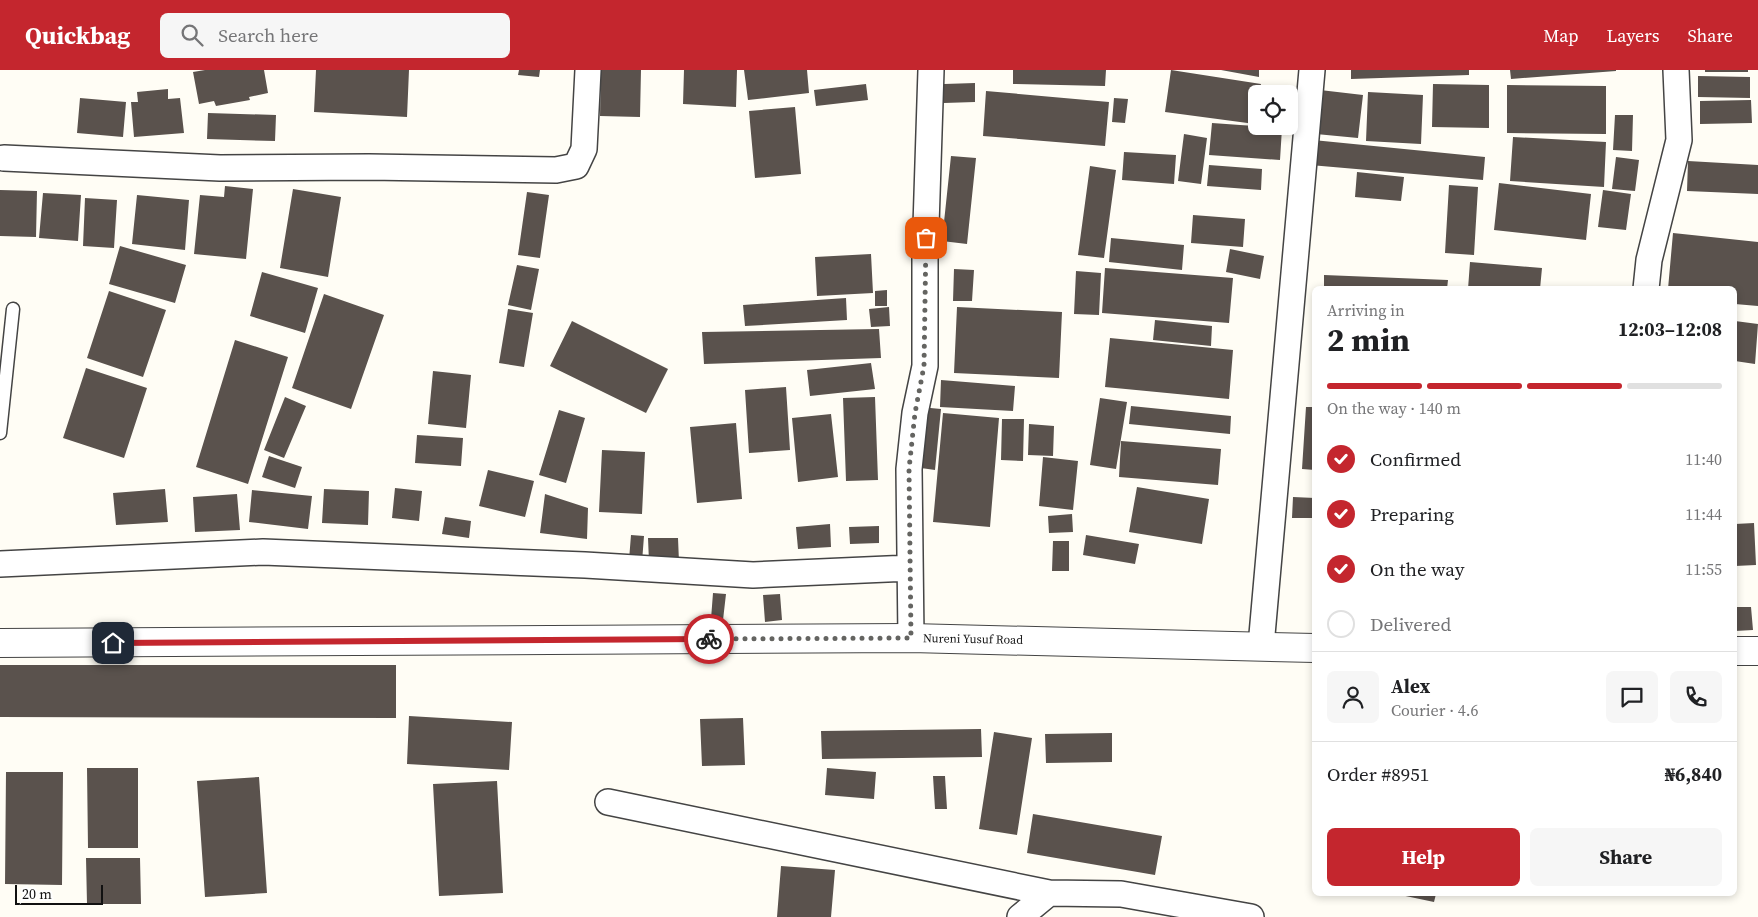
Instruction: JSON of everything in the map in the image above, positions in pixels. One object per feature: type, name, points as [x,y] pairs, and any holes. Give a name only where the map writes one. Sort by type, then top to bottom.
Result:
[{"type":"street","points":[[4,158],[220,168],[369,167],[556,170],[576,166],[584,149],[588,70]]},
{"type":"street","points":[[911,638],[909,469],[915,413],[924,366],[925,257],[931,70]]},
{"type":"street","points":[[1261,646],[1312,70]]},
{"type":"street","points":[[1646,286],[1649,260],[1678,140],[1676,70]]},
{"type":"street","points":[[0,564],[263,552],[586,565],[753,575],[910,568]]},
{"type":"street","name":"Nureni Yusuf Road","points":[[0,643],[911,638],[1312,648]]},
{"type":"street","points":[[1737,651],[1758,651]]},
{"type":"street","points":[[608,802],[1049,893],[1121,894],[1251,917]]},
{"type":"street","points":[[1020,917],[1049,893]]},
{"type":"lane","points":[[0,433],[13,309]]},
{"type":"building","points":[[205,70],[264,70],[268,93],[249,97],[250,100],[216,106],[214,101],[199,104],[193,72]]},
{"type":"building","points":[[316,70],[409,70],[407,117],[314,112]]},
{"type":"building","points":[[519,70],[540,70],[539,77],[518,75]]},
{"type":"building","points":[[601,70],[641,70],[640,117],[600,116]]},
{"type":"building","points":[[684,70],[737,70],[736,107],[683,104]]},
{"type":"building","points":[[744,70],[807,70],[809,93],[748,100]]},
{"type":"building","points":[[1013,70],[1106,70],[1105,86],[1013,84]]},
{"type":"building","points":[[1171,70],[1261,84],[1248,85],[1248,123],[1165,112]]},
{"type":"building","points":[[1221,70],[1259,70],[1259,77]]},
{"type":"building","points":[[1351,70],[1469,70],[1469,75],[1351,79]]},
{"type":"building","points":[[1510,70],[1616,70],[1616,71],[1511,79]]},
{"type":"building","points":[[1705,70],[1748,70],[1748,72],[1705,72]]},
{"type":"building","points":[[1698,76],[1750,77],[1750,98],[1698,97]]},
{"type":"building","points":[[975,83],[975,102],[944,103],[944,84]]},
{"type":"building","points":[[866,84],[868,100],[816,106],[814,90]]},
{"type":"building","points":[[1433,84],[1489,85],[1489,128],[1432,127]]},
{"type":"building","points":[[1507,85],[1606,86],[1606,134],[1507,133]]},
{"type":"building","points":[[168,89],[168,99],[180,98],[184,133],[134,137],[131,102],[138,102],[137,92]]},
{"type":"building","points":[[1320,90],[1363,95],[1358,138],[1316,134]]},
{"type":"building","points":[[986,91],[1109,102],[1105,146],[983,136]]},
{"type":"building","points":[[1368,92],[1423,95],[1421,144],[1366,141]]},
{"type":"building","points":[[80,98],[126,102],[123,137],[77,133]]},
{"type":"building","points":[[1114,98],[1128,99],[1125,123],[1112,122]]},
{"type":"building","points":[[1751,100],[1752,123],[1700,124],[1700,101]]},
{"type":"building","points":[[795,107],[801,174],[755,178],[749,111]]},
{"type":"building","points":[[208,113],[276,115],[275,141],[207,139]]},
{"type":"building","points":[[1615,115],[1633,115],[1632,151],[1613,150]]},
{"type":"building","points":[[1212,123],[1248,126],[1248,135],[1282,135],[1280,160],[1209,155]]},
{"type":"building","points":[[1184,134],[1207,138],[1201,184],[1178,181]]},
{"type":"building","points":[[1513,137],[1606,142],[1604,187],[1510,181]]},
{"type":"building","points":[[1313,140],[1485,157],[1483,180],[1310,165]]},
{"type":"building","points":[[1124,152],[1176,155],[1174,184],[1122,180]]},
{"type":"building","points":[[951,156],[976,158],[967,244],[942,241]]},
{"type":"building","points":[[1616,157],[1639,160],[1635,191],[1612,189]]},
{"type":"building","points":[[1688,161],[1758,165],[1758,194],[1687,191]]},
{"type":"building","points":[[1209,165],[1262,169],[1261,190],[1207,186]]},
{"type":"building","points":[[1090,166],[1116,170],[1104,258],[1078,255]]},
{"type":"building","points":[[1357,172],[1404,177],[1401,201],[1355,197]]},
{"type":"building","points":[[1499,183],[1591,194],[1586,240],[1494,230]]},
{"type":"building","points":[[1449,185],[1478,187],[1474,255],[1445,253]]},
{"type":"building","points":[[225,186],[253,189],[246,259],[194,254],[200,195],[224,197]]},
{"type":"building","points":[[293,189],[341,197],[328,277],[280,268]]},
{"type":"building","points":[[0,190],[37,191],[36,237],[0,236]]},
{"type":"building","points":[[1603,190],[1631,194],[1626,230],[1598,227]]},
{"type":"building","points":[[527,192],[549,195],[540,258],[518,255]]},
{"type":"building","points":[[43,193],[81,195],[78,241],[39,238]]},
{"type":"building","points":[[137,195],[189,200],[185,250],[132,244]]},
{"type":"building","points":[[85,198],[117,200],[114,248],[83,246]]},
{"type":"building","points":[[1193,215],[1245,219],[1243,247],[1191,243]]},
{"type":"building","points":[[1673,233],[1758,242],[1758,306],[1737,304],[1737,286],[1668,286]]},
{"type":"building","points":[[1111,238],[1184,245],[1182,270],[1109,262]]},
{"type":"building","points":[[120,246],[186,265],[175,303],[109,284]]},
{"type":"building","points":[[1230,249],[1264,256],[1260,279],[1226,272]]},
{"type":"building","points":[[871,254],[873,293],[817,296],[815,257]]},
{"type":"building","points":[[1470,262],[1542,268],[1540,286],[1468,286]]},
{"type":"building","points":[[517,265],[539,269],[531,310],[508,305]]},
{"type":"building","points":[[1105,268],[1233,278],[1229,323],[1102,313]]},
{"type":"building","points":[[954,269],[974,270],[972,301],[953,301]]},
{"type":"building","points":[[1076,271],[1101,273],[1099,315],[1074,314]]},
{"type":"building","points":[[262,272],[318,288],[305,333],[250,316]]},
{"type":"building","points":[[1324,275],[1448,280],[1447,286],[1324,286]]},
{"type":"building","points":[[887,290],[887,306],[875,306],[875,291]]},
{"type":"building","points":[[109,291],[166,310],[143,377],[87,358]]},
{"type":"building","points":[[324,294],[384,315],[351,409],[292,388]]},
{"type":"building","points":[[846,298],[847,320],[745,326],[743,305]]},
{"type":"building","points":[[889,307],[890,326],[871,327],[869,309]]},
{"type":"building","points":[[957,307],[1062,312],[1059,378],[954,373]]},
{"type":"building","points":[[508,309],[533,313],[524,367],[499,363]]},
{"type":"building","points":[[1155,320],[1212,326],[1211,346],[1153,340]]},
{"type":"building","points":[[572,321],[668,369],[646,413],[550,366]]},
{"type":"building","points":[[1737,321],[1758,324],[1755,364],[1737,361]]},
{"type":"building","points":[[879,329],[881,358],[704,364],[702,332]]},
{"type":"building","points":[[1110,338],[1233,350],[1229,399],[1105,387]]},
{"type":"building","points":[[235,340],[288,357],[248,484],[196,467]]},
{"type":"building","points":[[871,363],[875,389],[810,396],[807,370]]},
{"type":"building","points":[[86,368],[147,388],[124,458],[63,438]]},
{"type":"building","points":[[433,371],[471,375],[466,428],[428,424]]},
{"type":"building","points":[[941,380],[1015,386],[1013,411],[940,407]]},
{"type":"building","points":[[786,387],[790,450],[749,453],[745,390]]},
{"type":"building","points":[[285,397],[306,406],[284,458],[264,450]]},
{"type":"building","points":[[875,397],[878,480],[846,481],[843,398]]},
{"type":"building","points":[[1100,398],[1127,402],[1116,469],[1090,465]]},
{"type":"building","points":[[1131,406],[1231,416],[1230,434],[1129,424]]},
{"type":"building","points":[[920,407],[941,409],[935,470],[914,467]]},
{"type":"building","points":[[1306,407],[1312,407],[1312,470],[1302,469]]},
{"type":"building","points":[[559,410],[585,418],[566,483],[539,475]]},
{"type":"building","points":[[943,413],[999,418],[990,527],[933,522]]},
{"type":"building","points":[[831,414],[838,477],[798,482],[792,418]]},
{"type":"building","points":[[1002,419],[1024,419],[1023,461],[1001,460]]},
{"type":"building","points":[[736,423],[742,499],[697,503],[690,427]]},
{"type":"building","points":[[1029,424],[1054,426],[1053,456],[1028,455]]},
{"type":"building","points":[[417,435],[463,438],[461,466],[415,463]]},
{"type":"building","points":[[1121,441],[1221,449],[1218,485],[1119,477]]},
{"type":"building","points":[[602,450],[645,452],[642,514],[599,512]]},
{"type":"building","points":[[269,456],[302,467],[295,488],[262,477]]},
{"type":"building","points":[[1043,457],[1078,461],[1073,510],[1039,506]]},
{"type":"building","points":[[488,470],[534,481],[525,517],[479,506]]},
{"type":"building","points":[[1137,487],[1209,499],[1202,544],[1129,532]]},
{"type":"building","points":[[395,488],[422,491],[419,521],[392,518]]},
{"type":"building","points":[[165,489],[168,522],[116,525],[113,493]]},
{"type":"building","points":[[324,489],[369,491],[368,525],[322,523]]},
{"type":"building","points":[[252,490],[312,496],[308,529],[249,522]]},
{"type":"building","points":[[237,494],[240,530],[195,532],[193,497]]},
{"type":"building","points":[[545,494],[588,508],[587,539],[540,533]]},
{"type":"building","points":[[1293,497],[1312,498],[1312,518],[1292,518]]},
{"type":"building","points":[[1072,514],[1073,532],[1049,533],[1048,516]]},
{"type":"building","points":[[445,517],[471,521],[469,538],[442,534]]},
{"type":"building","points":[[1754,523],[1756,565],[1737,566],[1737,524]]},
{"type":"building","points":[[830,524],[831,547],[798,549],[796,527]]},
{"type":"building","points":[[879,526],[879,543],[850,544],[849,527]]},
{"type":"building","points":[[631,535],[644,536],[642,562],[629,560]]},
{"type":"building","points":[[1086,535],[1139,544],[1135,564],[1083,555]]},
{"type":"building","points":[[648,538],[678,538],[679,562],[649,562]]},
{"type":"building","points":[[1053,541],[1069,541],[1069,571],[1052,571]]},
{"type":"building","points":[[713,593],[726,594],[723,620],[711,619]]},
{"type":"building","points":[[780,594],[782,620],[765,622],[763,595]]},
{"type":"building","points":[[1737,607],[1751,607],[1753,630],[1737,631]]},
{"type":"building","points":[[0,665],[396,665],[396,718],[0,717]]},
{"type":"building","points":[[409,716],[512,722],[509,770],[407,764]]},
{"type":"building","points":[[743,718],[745,765],[702,766],[700,719]]},
{"type":"building","points":[[981,729],[982,757],[822,759],[821,731]]},
{"type":"building","points":[[994,732],[1032,738],[1017,835],[979,829]]},
{"type":"building","points":[[1112,733],[1112,762],[1046,763],[1045,734]]},
{"type":"building","points":[[87,768],[138,768],[138,848],[88,848]]},
{"type":"building","points":[[827,768],[876,772],[874,799],[825,795]]},
{"type":"building","points":[[6,772],[63,772],[62,885],[5,884]]},
{"type":"building","points":[[933,776],[945,776],[947,809],[935,809]]},
{"type":"building","points":[[259,777],[267,893],[205,897],[197,781]]},
{"type":"building","points":[[497,781],[503,893],[439,896],[433,784]]},
{"type":"building","points":[[1033,814],[1162,836],[1155,875],[1027,853]]},
{"type":"building","points":[[86,858],[140,858],[141,904],[87,904]]},
{"type":"building","points":[[781,866],[835,870],[831,917],[777,917]]},
{"type":"building","points":[[1406,896],[1436,896],[1434,902]]},
{"type":"way so far","points":[[709,639],[911,638],[909,469],[915,413],[924,366],[926,238]]},
{"type":"route","points":[[113,643],[709,639]]}]
